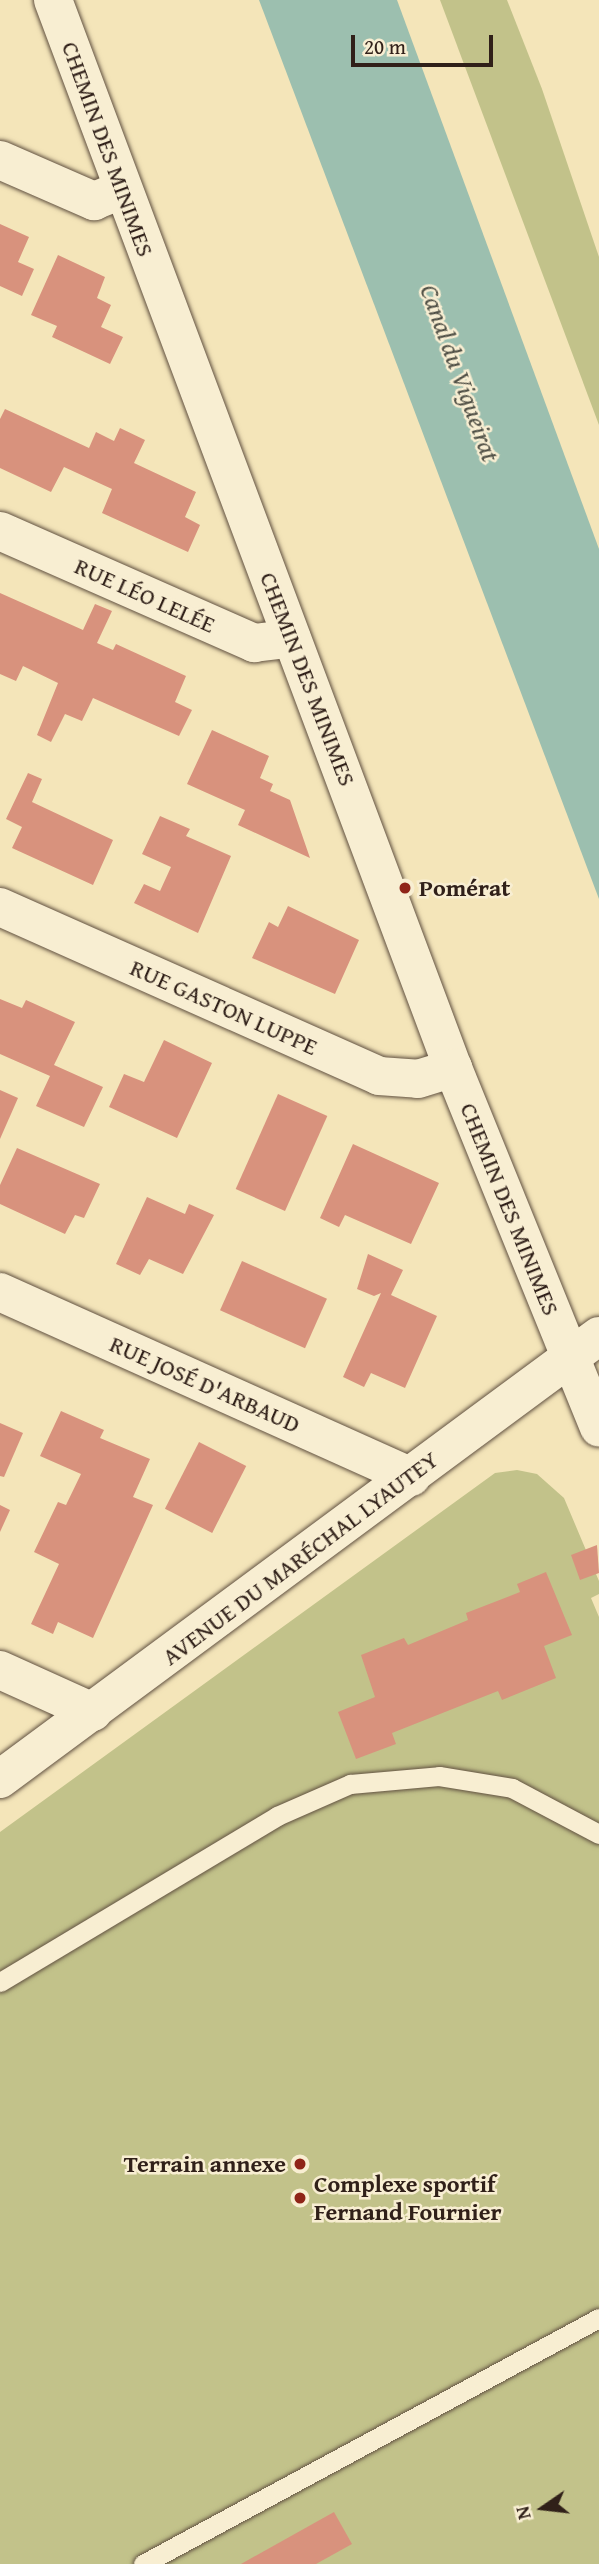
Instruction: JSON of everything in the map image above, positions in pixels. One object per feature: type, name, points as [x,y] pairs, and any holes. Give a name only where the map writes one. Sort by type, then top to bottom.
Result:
[{"type":"street","name":"CHEMIN DES MINIMES","points":[[53,0],[453,1068],[584,1346],[599,1427]]},
{"type":"street","points":[[0,160],[94,201],[123,189]]},
{"type":"street","name":"RUE LÉO LELÉE","points":[[0,531],[254,643],[292,638]]},
{"type":"street","name":"RUE GASTON LUPPE","points":[[0,906],[379,1076],[418,1079],[453,1068]]},
{"type":"street","name":"RUE JOSÉ D'ARBAUD","points":[[0,1292],[411,1476]]},
{"type":"street","name":"AVENUE DU MARÉCHAL LYAUTEY","points":[[0,1779],[584,1346]]},
{"type":"street","points":[[0,1670],[93,1712]]},
{"type":"lane","points":[[0,1982],[277,1816],[350,1784],[439,1776],[512,1788],[599,1833]]},
{"type":"lane","points":[[144,2564],[599,2318]]},
{"type":"green space","points":[[440,0],[507,0],[542,89],[599,257],[599,425]]},
{"type":"green space","name":"Complexe sportif Fernand Fournier","points":[[517,1470],[537,1474],[564,1498],[599,1581],[599,1594],[591,1598],[599,1617],[599,2564],[0,2564],[0,1832],[495,1473]]},
{"type":"water","name":"Canal du Vigueirat","points":[[259,0],[397,0],[599,549],[599,899]]},
{"type":"building","points":[[0,224],[29,237],[18,262],[34,269],[22,296],[0,286]]},
{"type":"building","points":[[58,255],[105,277],[97,298],[111,305],[101,327],[123,337],[110,364],[52,337],[57,326],[31,315]]},
{"type":"building","points":[[5,409],[89,448],[96,432],[114,441],[120,428],[145,440],[134,463],[196,492],[185,517],[200,525],[188,552],[102,513],[112,489],[64,467],[51,492],[0,468],[0,419]]},
{"type":"building","points":[[0,593],[83,630],[95,604],[112,611],[97,643],[113,650],[116,644],[186,676],[175,702],[192,710],[179,736],[93,698],[82,721],[65,714],[51,742],[37,735],[58,683],[23,666],[16,681],[0,674]]},
{"type":"building","points":[[212,730],[269,756],[260,778],[273,784],[270,791],[290,800],[310,858],[238,825],[245,810],[187,784]]},
{"type":"building","points":[[28,773],[42,779],[32,802],[113,840],[93,885],[12,848],[22,827],[6,819]]},
{"type":"building","points":[[160,816],[190,829],[186,836],[231,856],[198,933],[134,903],[144,884],[160,891],[171,867],[142,854]]},
{"type":"building","points":[[288,906],[359,940],[335,994],[252,958],[269,922],[278,927]]},
{"type":"building","points":[[0,999],[22,1008],[26,1000],[75,1022],[54,1065],[103,1087],[84,1127],[36,1106],[50,1076],[0,1054]]},
{"type":"building","points":[[164,1040],[212,1063],[177,1138],[109,1107],[124,1074],[144,1082]]},
{"type":"building","points":[[0,1090],[18,1098],[0,1139]]},
{"type":"building","points":[[278,1094],[327,1116],[285,1211],[236,1189]]},
{"type":"building","points":[[353,1144],[439,1183],[411,1244],[345,1215],[339,1227],[320,1218]]},
{"type":"building","points":[[17,1148],[100,1184],[84,1218],[75,1215],[65,1234],[0,1204],[0,1185]]},
{"type":"building","points":[[147,1197],[185,1214],[189,1204],[214,1215],[183,1274],[149,1259],[140,1275],[116,1264]]},
{"type":"building","points":[[368,1254],[403,1270],[391,1295],[437,1316],[405,1388],[371,1373],[364,1387],[343,1377],[381,1293],[374,1296],[357,1289]]},
{"type":"building","points":[[242,1261],[327,1299],[305,1348],[220,1310]]},
{"type":"building","points":[[61,1411],[104,1430],[100,1438],[150,1459],[133,1497],[153,1505],[93,1638],[58,1622],[53,1634],[31,1624],[59,1564],[34,1552],[58,1502],[66,1505],[81,1474],[40,1456]]},
{"type":"building","points":[[0,1423],[23,1433],[4,1477],[0,1476]]},
{"type":"building","points":[[199,1442],[246,1466],[212,1533],[165,1509]]},
{"type":"building","points":[[0,1505],[10,1510],[0,1532]]},
{"type":"building","points":[[597,1545],[599,1573],[580,1580],[571,1555]]},
{"type":"building","points":[[546,1572],[572,1635],[544,1646],[556,1678],[502,1700],[498,1691],[392,1733],[396,1744],[356,1759],[338,1712],[375,1697],[361,1655],[404,1638],[408,1645],[468,1620],[466,1613],[520,1592],[517,1584]]},
{"type":"building","points":[[334,2512],[352,2544],[316,2564],[241,2564]]},
{"type":"place","name":"Pomérat","points":[[405,888]]},
{"type":"place","name":"Terrain annexe","points":[[300,2164]]},
{"type":"place","name":"Complexe sportif Fernand Fournier","points":[[300,2198]]}]
